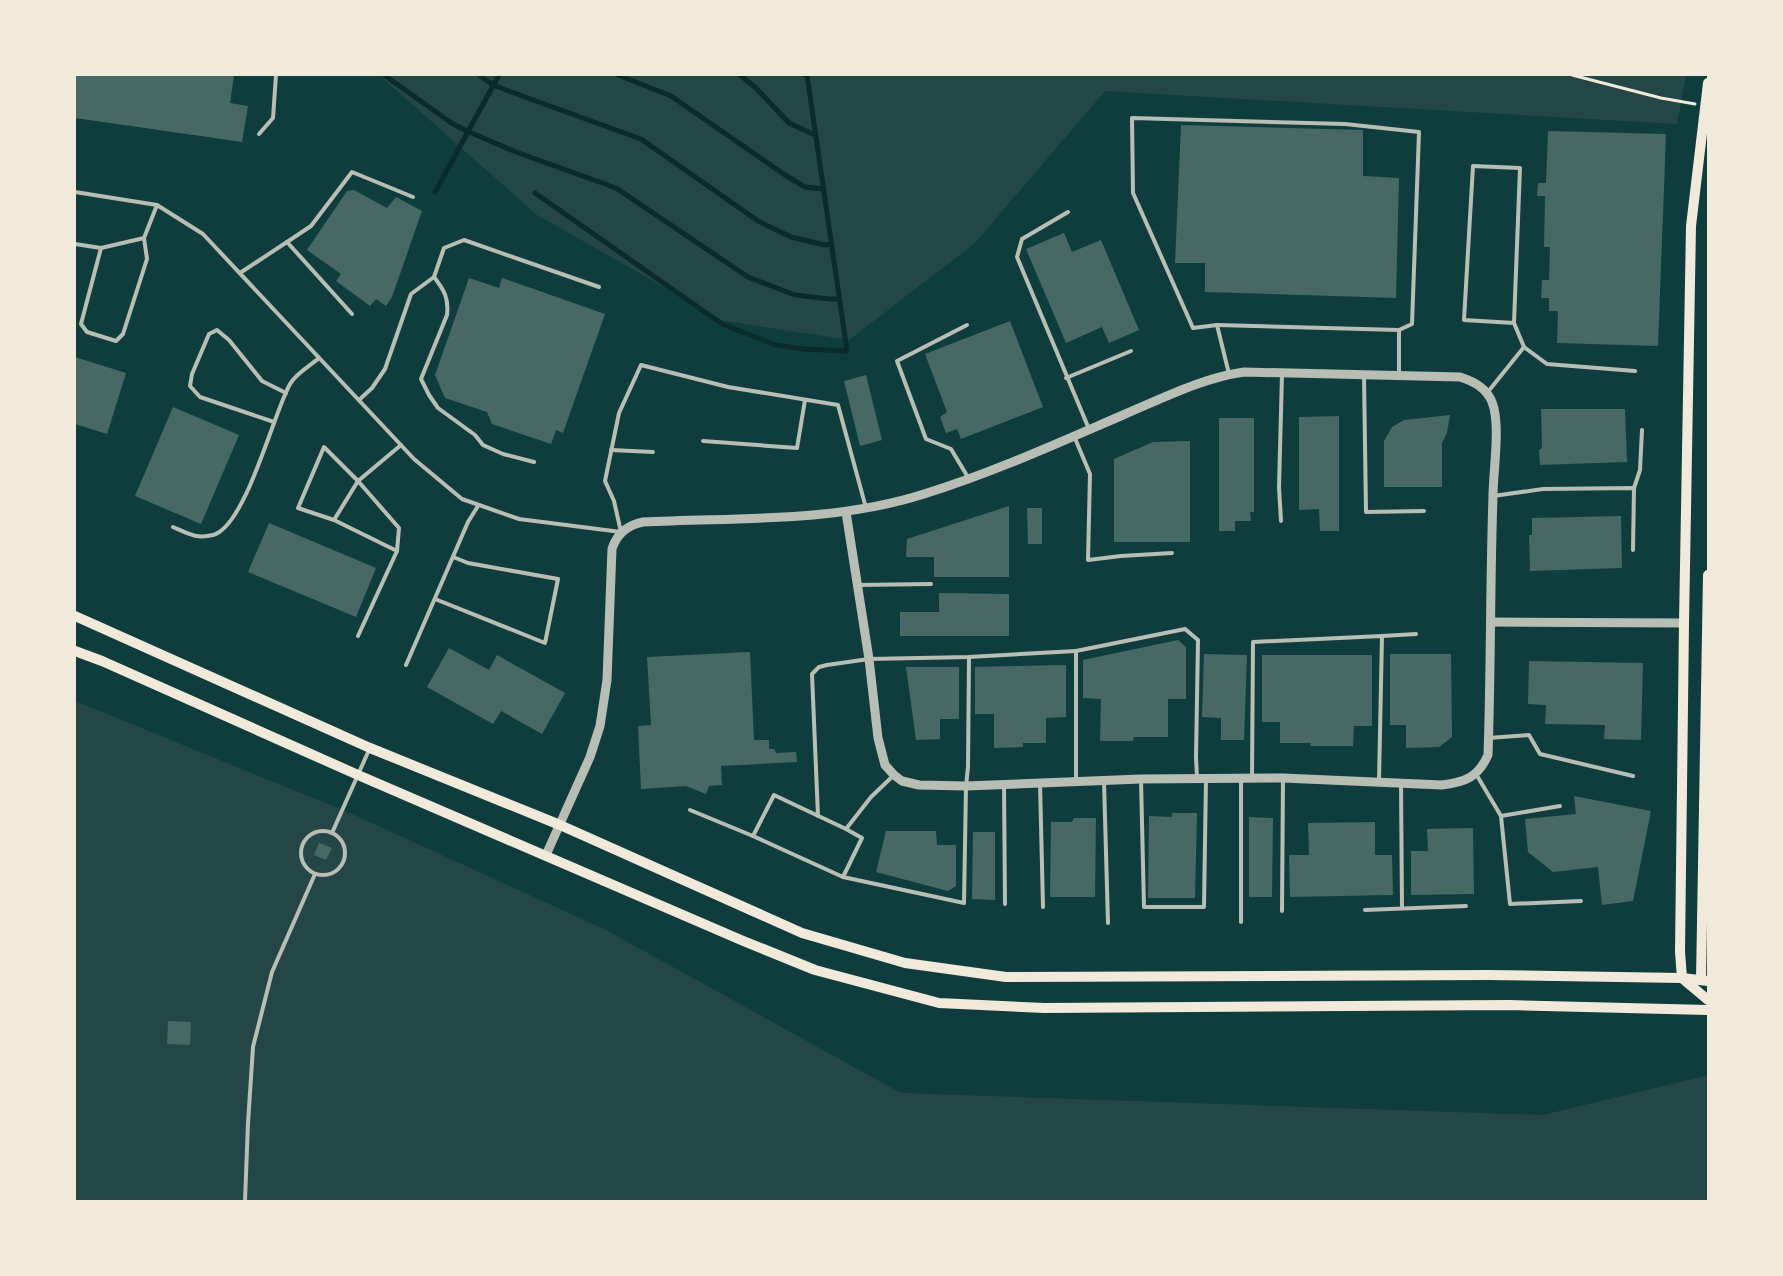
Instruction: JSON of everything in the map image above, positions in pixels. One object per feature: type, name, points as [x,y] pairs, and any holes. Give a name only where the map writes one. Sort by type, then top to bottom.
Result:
[{"type":"main road","points":[[1708,83],[1691,226],[1680,952],[1682,978],[1708,1000]]},
{"type":"main road","points":[[75,616],[370,748],[560,825],[802,933],[905,963],[1006,977],[1488,975],[1682,978],[1704,981],[1708,575]]},
{"type":"main road","points":[[75,652],[102,661],[741,940],[815,970],[940,1002],[1044,1008],[1509,1005],[1708,1010]]},
{"type":"street","points":[[546,855],[590,757],[604,707],[612,549],[621,532],[643,522],[778,517],[846,512],[922,495],[969,479],[1192,385],[1229,374],[1244,372],[1460,378],[1479,386],[1492,400],[1495,421],[1488,755],[1476,774],[1460,783],[1442,785],[1283,778],[1141,778],[966,786],[919,785],[902,781],[894,775],[886,764],[881,751],[846,512]]},
{"type":"street","points":[[1492,622],[1684,623]]},
{"type":"lane","points":[[259,134],[272,118],[276,75]]},
{"type":"lane","points":[[1132,118],[1345,124],[1419,132],[1412,324],[1399,330],[1217,325],[1193,328],[1132,192],[1132,118]]},
{"type":"lane","points":[[1514,323],[1464,320],[1473,166],[1520,168],[1514,323],[1524,347],[1547,364],[1635,371]]},
{"type":"lane","points":[[240,273],[311,226],[352,172],[413,197]]},
{"type":"lane","points":[[75,192],[157,206],[203,234],[414,459],[462,499],[478,506],[520,520],[621,532],[614,501],[604,481],[619,413],[641,365],[728,387],[838,405],[866,508]]},
{"type":"lane","points":[[101,248],[81,324],[87,332],[116,341],[123,334],[147,259],[144,238],[157,206]]},
{"type":"lane","points":[[1068,212],[1022,239],[1016,257],[1089,430]]},
{"type":"lane","points":[[75,244],[101,248],[144,238]]},
{"type":"lane","points":[[359,400],[372,388],[385,369],[411,294],[434,277],[444,248],[464,240],[599,288]]},
{"type":"lane","points":[[287,242],[352,314]]},
{"type":"lane","points":[[434,277],[444,290],[448,305],[446,315],[421,379],[429,395],[438,408],[475,435],[483,445],[503,454],[534,462]]},
{"type":"lane","points":[[967,325],[897,361],[926,439],[951,449],[969,479]]},
{"type":"lane","points":[[1217,325],[1229,374]]},
{"type":"lane","points":[[274,422],[200,397],[190,386],[192,374],[209,334],[217,330],[229,340],[262,381],[286,393]]},
{"type":"lane","points":[[1399,330],[1399,376]]},
{"type":"lane","points":[[1486,393],[1524,347]]},
{"type":"lane","points":[[1066,378],[1131,351]]},
{"type":"lane","points":[[173,527],[195,537],[215,534],[230,522],[242,502],[262,457],[274,422],[292,381],[319,358]]},
{"type":"lane","points":[[1281,521],[1279,487],[1282,372]]},
{"type":"lane","points":[[1364,374],[1366,512],[1424,511]]},
{"type":"lane","points":[[703,441],[797,448],[805,400]]},
{"type":"lane","points":[[1634,550],[1634,488],[1640,470],[1642,430]]},
{"type":"lane","points":[[1074,436],[1090,474],[1088,560],[1172,553]]},
{"type":"lane","points":[[334,520],[358,481],[401,445]]},
{"type":"lane","points":[[358,636],[397,550],[398,528],[358,481],[324,447],[298,508],[334,520],[397,550]]},
{"type":"lane","points":[[611,450],[653,452]]},
{"type":"lane","points":[[1493,496],[1543,489],[1634,488]]},
{"type":"lane","points":[[406,666],[468,522],[478,506]]},
{"type":"lane","points":[[435,599],[545,643],[558,579],[468,563],[453,557]]},
{"type":"lane","points":[[858,585],[931,584]]},
{"type":"lane","points":[[818,816],[812,674],[819,667],[827,664],[869,659],[1076,652],[1185,629],[1198,640],[1196,757],[1202,778],[1204,907],[1144,907],[1141,778]]},
{"type":"lane","points":[[1252,778],[1253,642],[1416,634]]},
{"type":"lane","points":[[1379,783],[1382,636]]},
{"type":"lane","points":[[1076,652],[1076,781]]},
{"type":"lane","points":[[690,810],[843,877],[964,903],[969,657]]},
{"type":"lane","points":[[1488,738],[1529,735],[1540,754],[1634,776]]},
{"type":"lane","points":[[332,833],[370,748]]},
{"type":"lane","points":[[1476,774],[1501,816],[1510,904],[1581,901]]},
{"type":"lane","points":[[846,830],[871,798],[894,775]]},
{"type":"lane","points":[[1241,778],[1241,922]]},
{"type":"lane","points":[[1282,911],[1283,778]]},
{"type":"lane","points":[[1104,780],[1108,923]]},
{"type":"lane","points":[[1040,783],[1043,907]]},
{"type":"lane","points":[[1004,784],[1005,904]]},
{"type":"lane","points":[[1401,784],[1402,908]]},
{"type":"lane","points":[[753,836],[774,795],[862,838],[843,877]]},
{"type":"lane","points":[[1501,816],[1560,806]]},
{"type":"lane","points":[[323,830],[332,833],[342,840],[345,846],[344,860],[336,872],[329,875],[315,874],[304,864],[301,857],[304,842],[315,832],[323,830]]},
{"type":"lane","points":[[245,1201],[248,1123],[254,1047],[272,972],[315,874]]},
{"type":"lane","points":[[1365,910],[1466,906]]},
{"type":"path","points":[[1572,75],[1661,98],[1705,105]]},
{"type":"shaded area","points":[[379,75],[1686,75],[1677,124],[1105,91],[974,244],[849,340],[724,321],[537,215]]},
{"type":"shaded area","points":[[75,701],[350,813],[606,930],[901,1093],[1543,1115],[1705,1076],[1708,1077],[1708,1201],[75,1201]]},
{"type":"building","points":[[75,75],[234,75],[230,103],[248,106],[242,142],[75,118]]},
{"type":"building","points":[[1181,125],[1363,130],[1363,176],[1399,178],[1396,298],[1205,292],[1205,263],[1175,263]]},
{"type":"building","points":[[1548,131],[1666,134],[1658,346],[1557,343],[1558,311],[1549,311],[1549,298],[1541,298],[1542,280],[1549,280],[1550,247],[1544,247],[1545,196],[1537,196],[1538,183],[1546,183]]},
{"type":"building","points":[[354,190],[387,208],[396,197],[422,211],[392,297],[386,306],[376,299],[370,306],[336,281],[341,274],[307,250],[347,191]]},
{"type":"building","points":[[1064,233],[1072,252],[1101,240],[1139,330],[1109,343],[1102,327],[1066,343],[1026,249]]},
{"type":"building","points":[[469,278],[499,288],[502,278],[605,314],[563,433],[556,430],[551,444],[492,424],[487,412],[445,398],[435,375]]},
{"type":"building","points":[[1010,321],[1043,407],[961,439],[957,429],[946,433],[940,417],[947,412],[925,354]]},
{"type":"building","points":[[75,357],[126,373],[107,434],[75,424]]},
{"type":"building","points":[[866,375],[882,440],[860,446],[844,381]]},
{"type":"building","points":[[173,407],[239,435],[201,524],[135,496]]},
{"type":"building","points":[[1541,409],[1625,409],[1627,462],[1540,465],[1539,450],[1542,448]]},
{"type":"building","points":[[1450,415],[1447,433],[1442,443],[1442,487],[1384,487],[1384,441],[1392,427],[1404,420]]},
{"type":"building","points":[[1339,416],[1339,531],[1320,531],[1319,509],[1299,510],[1299,417]]},
{"type":"building","points":[[1219,418],[1254,418],[1254,512],[1250,512],[1251,521],[1235,521],[1235,531],[1219,531]]},
{"type":"building","points":[[1190,441],[1190,542],[1114,542],[1114,459],[1153,442]]},
{"type":"building","points":[[1009,506],[1009,577],[934,577],[934,557],[906,557],[907,539]]},
{"type":"building","points":[[1027,508],[1042,508],[1042,544],[1028,544]]},
{"type":"building","points":[[1621,516],[1622,568],[1530,571],[1529,535],[1532,535],[1532,518]]},
{"type":"building","points":[[269,523],[376,568],[356,617],[248,572]]},
{"type":"building","points":[[939,593],[1009,594],[1009,636],[900,636],[900,612],[939,612]]},
{"type":"building","points":[[1178,640],[1186,647],[1186,699],[1168,699],[1168,737],[1134,737],[1133,741],[1100,741],[1101,699],[1083,698],[1083,660]]},
{"type":"building","points":[[449,648],[489,670],[497,655],[565,693],[542,734],[501,711],[493,724],[427,687]]},
{"type":"building","points":[[750,652],[754,740],[769,740],[769,749],[774,749],[776,753],[796,752],[797,762],[721,766],[722,785],[709,786],[706,794],[686,786],[641,789],[638,726],[651,725],[647,657]]},
{"type":"building","points":[[1204,654],[1247,655],[1244,740],[1221,740],[1221,718],[1202,717]]},
{"type":"building","points":[[1390,654],[1451,654],[1452,737],[1439,747],[1406,748],[1406,725],[1390,725]]},
{"type":"building","points":[[1262,655],[1372,655],[1372,726],[1354,726],[1353,746],[1310,746],[1311,743],[1280,743],[1280,722],[1262,722]]},
{"type":"building","points":[[1529,661],[1643,663],[1641,740],[1604,739],[1605,725],[1545,724],[1546,705],[1528,704]]},
{"type":"building","points":[[1066,665],[1066,717],[1046,718],[1046,743],[1023,743],[1023,747],[994,748],[994,714],[975,714],[975,667]]},
{"type":"building","points":[[906,667],[959,667],[959,719],[940,719],[940,739],[916,740]]},
{"type":"building","points":[[1574,796],[1651,811],[1633,901],[1602,905],[1598,867],[1553,872],[1528,852],[1525,819],[1576,814]]},
{"type":"building","points":[[1172,813],[1197,813],[1195,898],[1148,898],[1149,816],[1172,817]]},
{"type":"building","points":[[1249,817],[1273,818],[1272,897],[1249,897]]},
{"type":"building","points":[[1074,818],[1096,818],[1095,897],[1050,897],[1051,822],[1072,822]]},
{"type":"building","points":[[1375,822],[1375,855],[1392,855],[1393,895],[1290,897],[1289,855],[1309,855],[1308,823]]},
{"type":"building","points":[[1473,828],[1474,894],[1411,895],[1411,851],[1428,851],[1427,829]]},
{"type":"building","points":[[886,831],[936,831],[937,845],[956,845],[956,886],[948,891],[876,872]]},
{"type":"building","points":[[973,832],[995,832],[995,900],[972,899]]},
{"type":"building","points":[[319,843],[332,848],[326,860],[314,855]]},
{"type":"building","points":[[168,1021],[191,1022],[190,1045],[167,1044]]},
{"type":"waterway","points":[[384,75],[453,124],[467,131],[516,152],[616,188],[748,277],[795,295],[839,299]]},
{"type":"waterway","points":[[479,75],[493,85],[641,139],[758,221],[791,237],[825,245],[831,244]]},
{"type":"waterway","points":[[435,192],[499,75]]},
{"type":"waterway","points":[[618,75],[671,96],[785,175],[805,187],[823,189]]},
{"type":"waterway","points":[[740,75],[756,88],[789,123],[815,135]]},
{"type":"waterway","points":[[535,193],[722,324],[776,345],[804,349],[847,351],[807,75],[805,75]]}]
